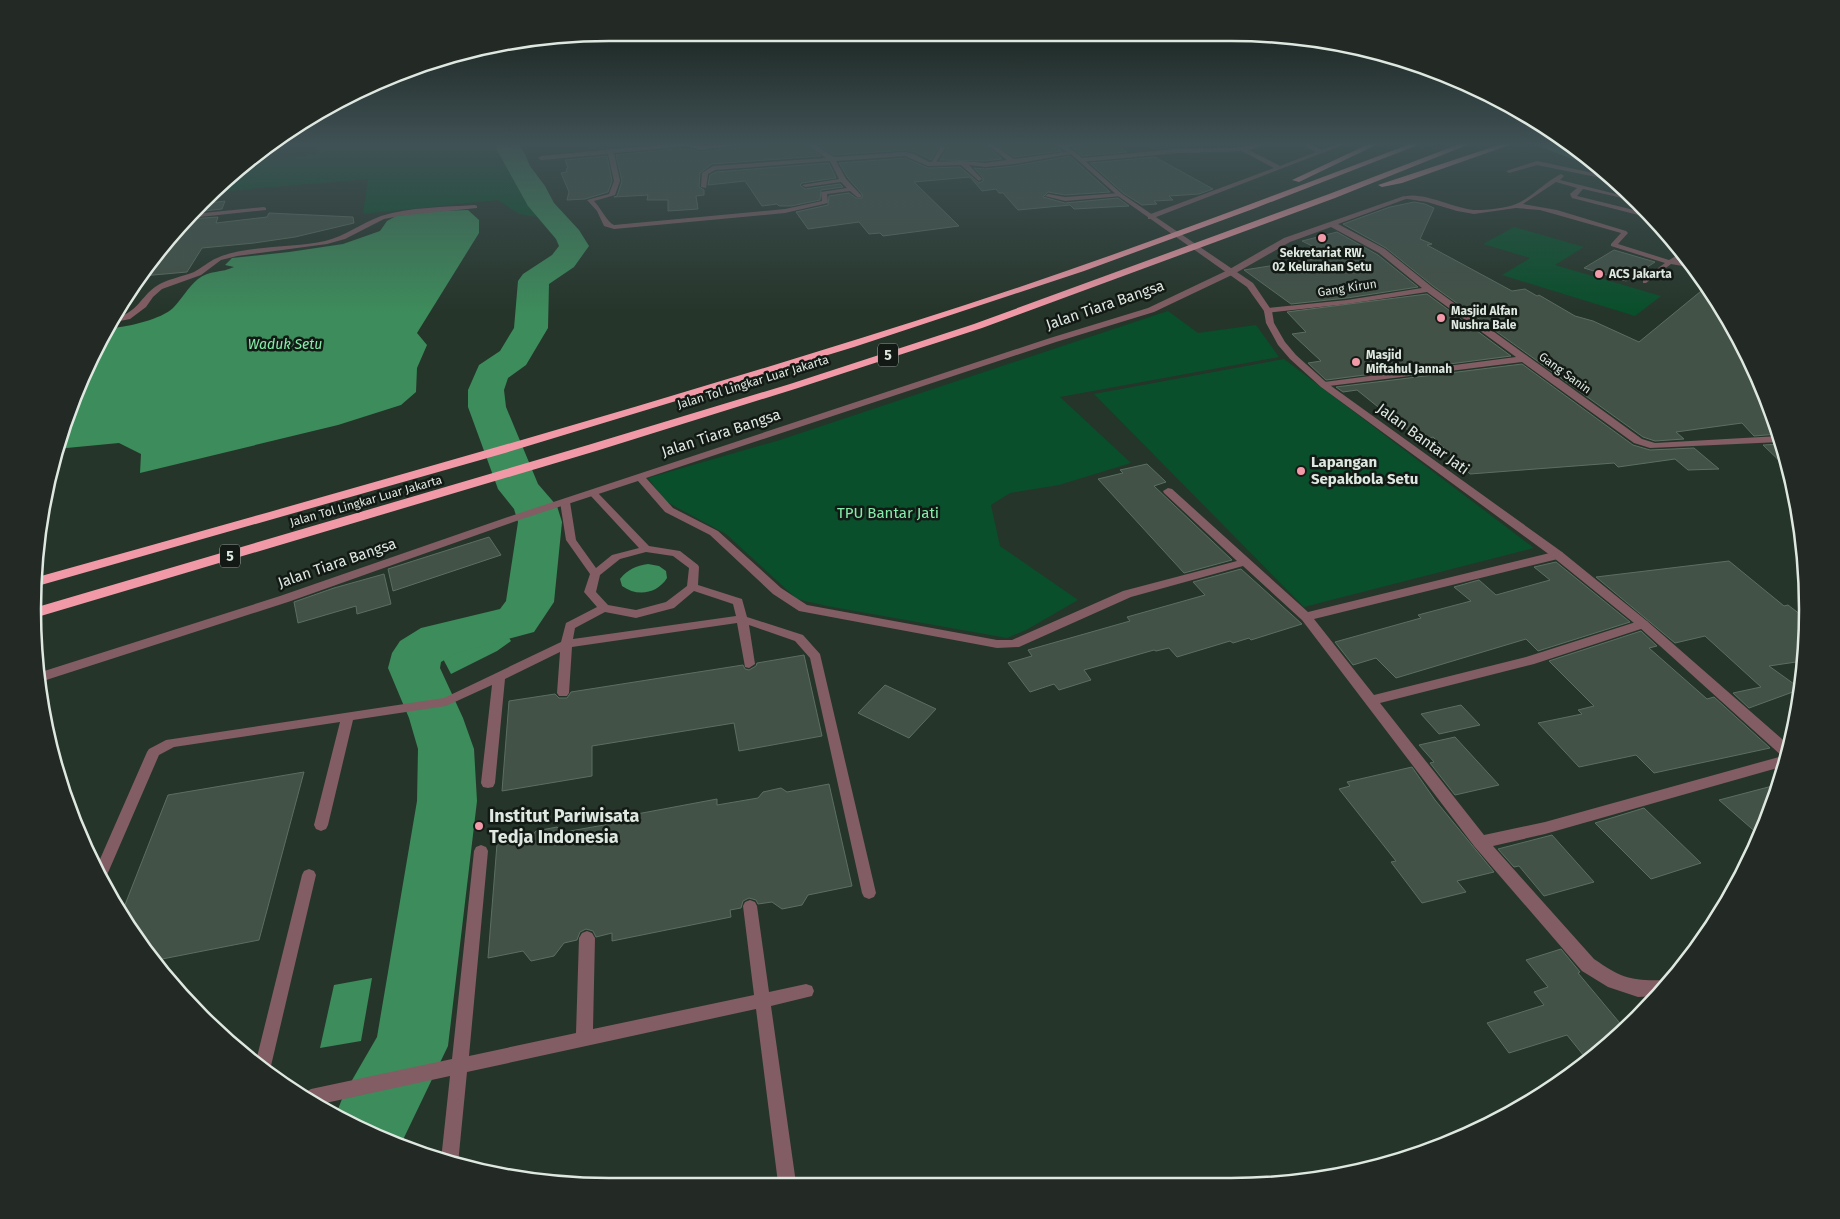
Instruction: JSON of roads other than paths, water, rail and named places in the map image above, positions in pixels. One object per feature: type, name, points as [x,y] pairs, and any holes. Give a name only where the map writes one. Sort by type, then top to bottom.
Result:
[{"type":"highway","points":[[1197,227],[1255,200]]},
{"type":"highway","name":"Jalan Tol Lingkar Luar Jakarta","points":[[42,581],[412,476],[773,369],[968,307],[1269,200]]},
{"type":"highway","name":"Jalan Tol Lingkar Luar Jakarta","points":[[41,611],[426,498],[794,386],[978,326],[1321,200]]},
{"type":"street","points":[[590,200],[600,212],[605,223],[611,227],[790,210],[826,202],[825,200]]},
{"type":"street","name":"Jalan Bantar Jati","points":[[1127,200],[1250,285],[1268,312],[1270,323],[1281,343],[1293,357],[1324,385],[1558,556],[1643,624],[1781,747]]},
{"type":"street","points":[[1154,219],[1200,200]]},
{"type":"street","name":"Jalan Tiara Bangsa","points":[[45,676],[284,599],[515,518],[1054,340],[1151,310],[1231,272],[1287,240],[1399,200]]},
{"type":"street","points":[[1332,224],[1382,251],[1429,289],[1524,359]]},
{"type":"street","name":"Gang Kirun","points":[[1268,312],[1429,289]]},
{"type":"street","name":"Gang Sanin","points":[[1324,385],[1524,359],[1638,441],[1654,446],[1741,440],[1773,440]]},
{"type":"street","points":[[640,477],[654,497],[665,507],[714,533],[777,592],[802,608],[997,644],[1014,644],[1127,594],[1245,562]]},
{"type":"street","points":[[1168,491],[1306,617],[1480,842],[1588,965],[1608,979],[1638,989],[1654,988]]},
{"type":"street","points":[[1306,617],[1558,556]]},
{"type":"street","points":[[1370,701],[1529,662],[1643,624]]},
{"type":"street","points":[[1480,842],[1545,828],[1778,762]]},
{"type":"lane","points":[[1429,200],[1450,207],[1482,212],[1516,206],[1540,209],[1624,232],[1612,245],[1681,264]]},
{"type":"lane","points":[[1516,206],[1525,200]]},
{"type":"lane","points":[[1588,200],[1637,213]]},
{"type":"lane","points":[[121,319],[128,317],[143,305],[150,295],[160,287],[198,273],[219,259],[237,254],[325,243],[344,238],[382,218],[399,214],[440,209],[475,208]]},
{"type":"lane","points":[[201,215],[264,209]]},
{"type":"lane","points":[[1646,281],[1676,258]]},
{"type":"lane","points":[[593,493],[646,550]]},
{"type":"lane","points":[[565,502],[571,540],[595,574]]},
{"type":"lane","points":[[646,550],[676,553],[694,567],[692,587],[670,606],[636,614],[604,608],[590,592],[595,574],[616,557],[646,550]]},
{"type":"lane","points":[[692,587],[738,602],[749,664]]},
{"type":"lane","points":[[563,693],[566,644],[570,626],[604,608]]},
{"type":"lane","points":[[103,867],[154,752],[171,743],[446,702],[566,644],[742,619],[799,638],[816,657],[869,893]]},
{"type":"lane","points":[[488,784],[499,676]]},
{"type":"lane","points":[[321,825],[348,717]]},
{"type":"lane","points":[[451,1155],[481,851]]},
{"type":"lane","points":[[264,1060],[309,875]]},
{"type":"lane","points":[[750,906],[786,1178]]},
{"type":"lane","points":[[584,1039],[587,938]]},
{"type":"lane","points":[[317,1097],[806,992]]},
{"type":"water","name":"Waduk Setu","points":[[468,210],[479,220],[479,233],[417,333],[427,345],[417,368],[416,392],[401,405],[338,425],[140,473],[141,454],[119,443],[65,448],[85,392],[116,327],[144,322],[168,312],[202,276],[234,267],[225,265],[232,258],[343,244],[380,231],[387,221],[396,216],[437,211]]},
{"type":"water","points":[[648,564],[659,566],[666,571],[667,578],[658,588],[640,593],[622,586],[620,579],[629,570]]},
{"type":"water","points":[[506,633],[511,641],[497,651],[451,674],[441,655]]},
{"type":"water","points":[[372,978],[361,1041],[320,1048],[334,985]]},
{"type":"waterway","points":[[370,1124],[412,1046],[447,801],[446,749],[436,718],[414,668],[418,653],[439,640],[517,621],[530,602],[540,522],[535,506],[519,489],[487,407],[486,390],[492,373],[514,358],[531,328],[534,281],[563,261],[574,246],[569,236],[542,206],[539,200]]},
{"type":"place","name":"Sekretariat RW. 02 Kelurahan Setu","points":[[1322,238]]},
{"type":"place","name":"ACS Jakarta","points":[[1599,274]]},
{"type":"place","name":"Masjid Alfan Nushra Bale","points":[[1441,318]]},
{"type":"place","name":"Masjid Miftahul Jannah","points":[[1356,362]]},
{"type":"place","name":"Lapangan Sepakbola Setu","points":[[1301,471]]},
{"type":"place","name":"Institut Pariwisata Tedja Indonesia","points":[[479,826]]},
{"type":"park label","name":"TPU Bantar Jati","points":[[888,513]]}]
